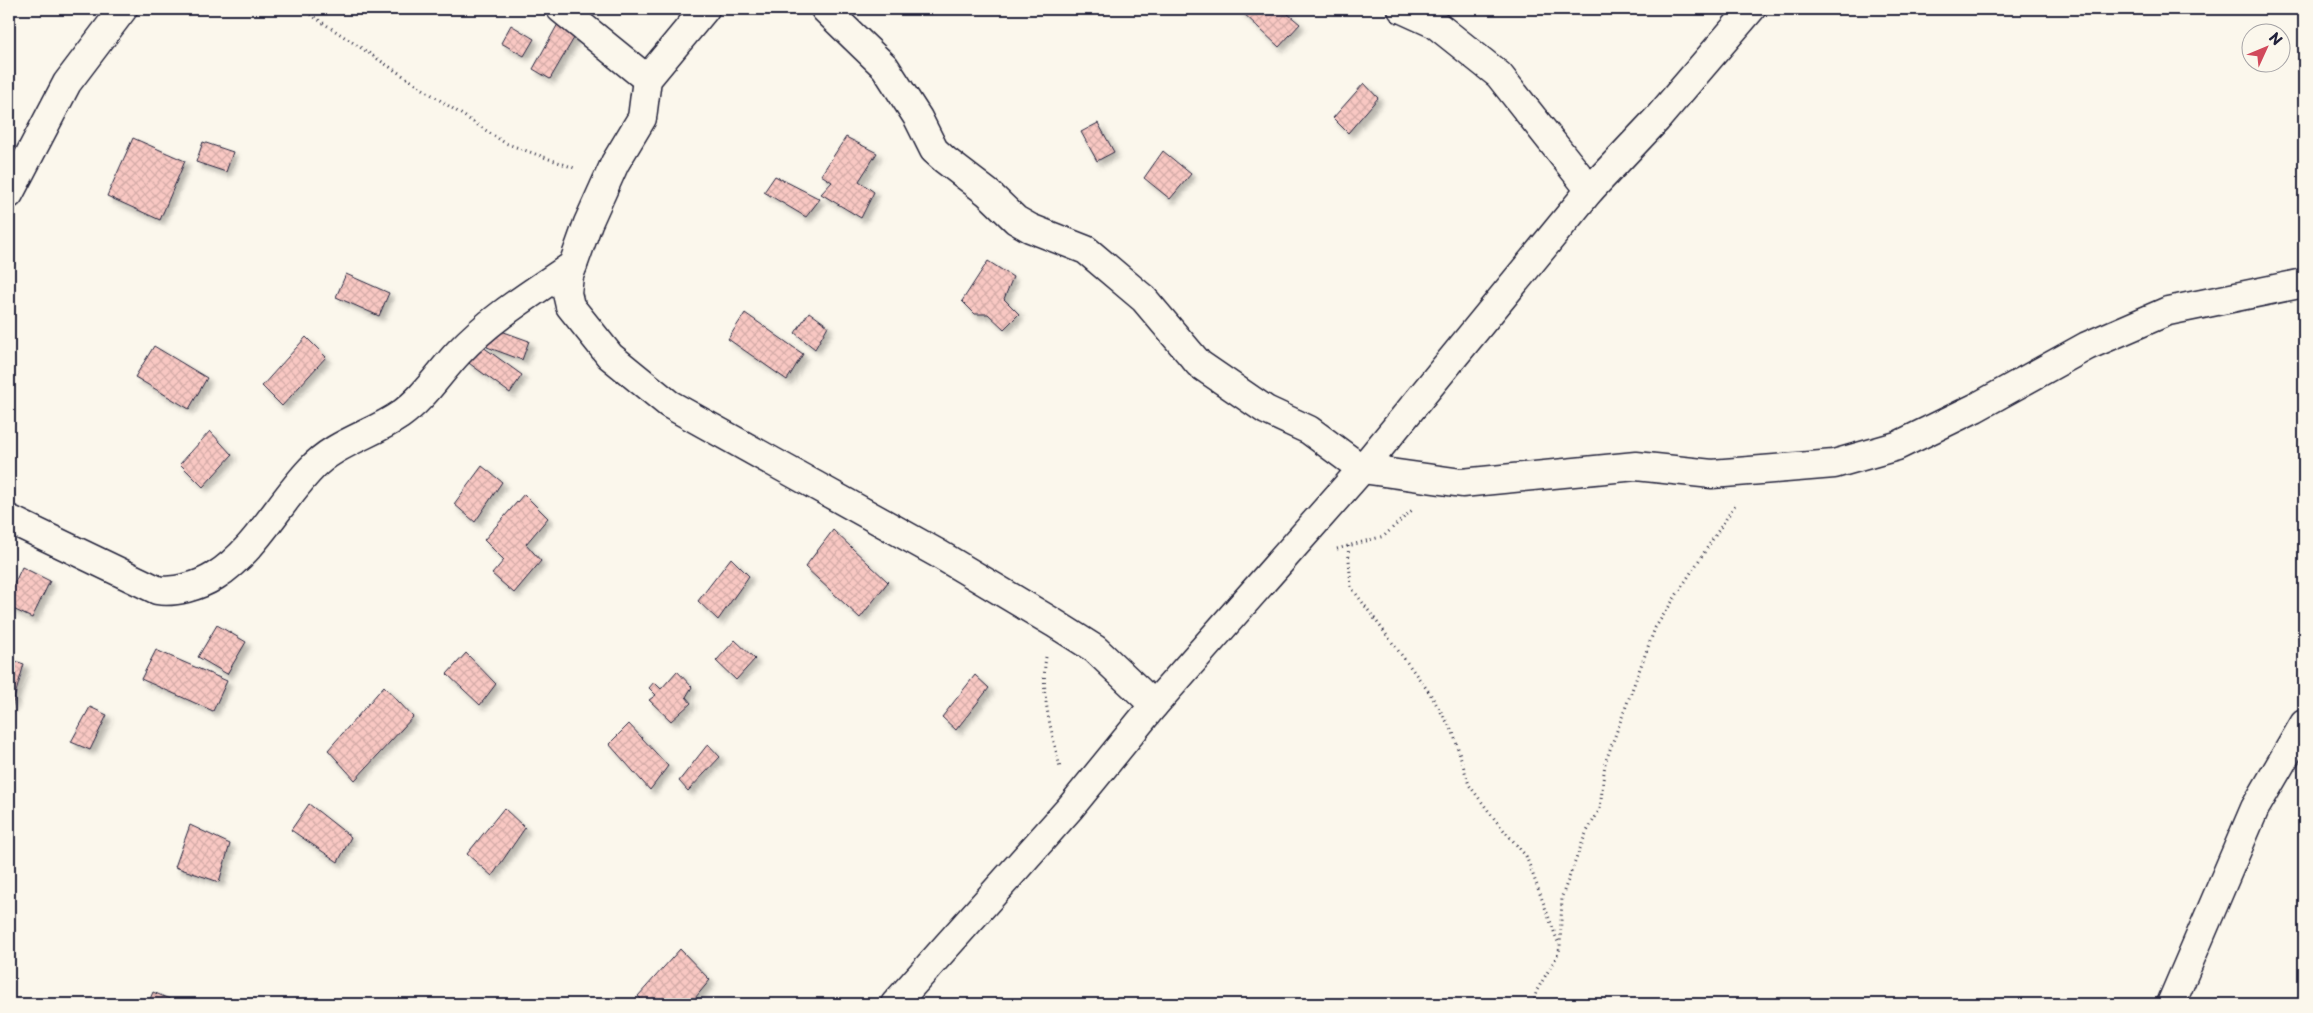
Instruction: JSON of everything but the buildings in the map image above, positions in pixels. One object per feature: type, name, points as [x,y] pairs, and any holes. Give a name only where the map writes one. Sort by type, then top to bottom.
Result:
[{"type":"street","points":[[9,194],[67,83],[123,9]]},
{"type":"street","points":[[561,9],[647,79]]},
{"type":"street","points":[[705,9],[647,79],[642,118],[615,164],[588,223],[573,265],[567,293],[570,306],[577,317],[610,356],[668,404],[937,553],[1054,623],[1095,649],[1154,705]]},
{"type":"street","points":[[824,9],[884,67],[918,118],[934,150],[945,160],[988,193],[1016,220],[1030,228],[1086,250],[1144,299],[1199,364],[1266,410],[1309,430],[1362,469],[1462,483],[1636,466],[1712,474],[1834,464],[1897,446],[1975,408],[2087,346],[2168,311],[2304,282]]},
{"type":"street","points":[[1402,9],[1435,24],[1499,75],[1590,190]]},
{"type":"street","points":[[895,1004],[1070,808],[1154,705],[1362,469],[1590,190],[1657,119],[1741,14]]},
{"type":"street","points":[[9,520],[157,590],[167,591],[185,588],[214,577],[238,559],[311,468],[336,449],[399,416],[420,398],[459,351],[500,315],[573,265]]},
{"type":"street","points":[[2171,1004],[2255,808],[2304,724]]},
{"type":"path","points":[[302,9],[506,143],[608,180]]},
{"type":"path","points":[[1533,1004],[1538,990],[1560,948],[1562,896],[1586,833],[1600,809],[1605,763],[1655,628],[1757,470]]},
{"type":"path","points":[[1331,551],[1384,536],[1418,506]]},
{"type":"path","points":[[1348,546],[1351,588],[1439,708],[1453,732],[1469,785],[1526,856],[1560,948]]},
{"type":"path","points":[[1047,651],[1042,679],[1046,706],[1070,808]]}]
